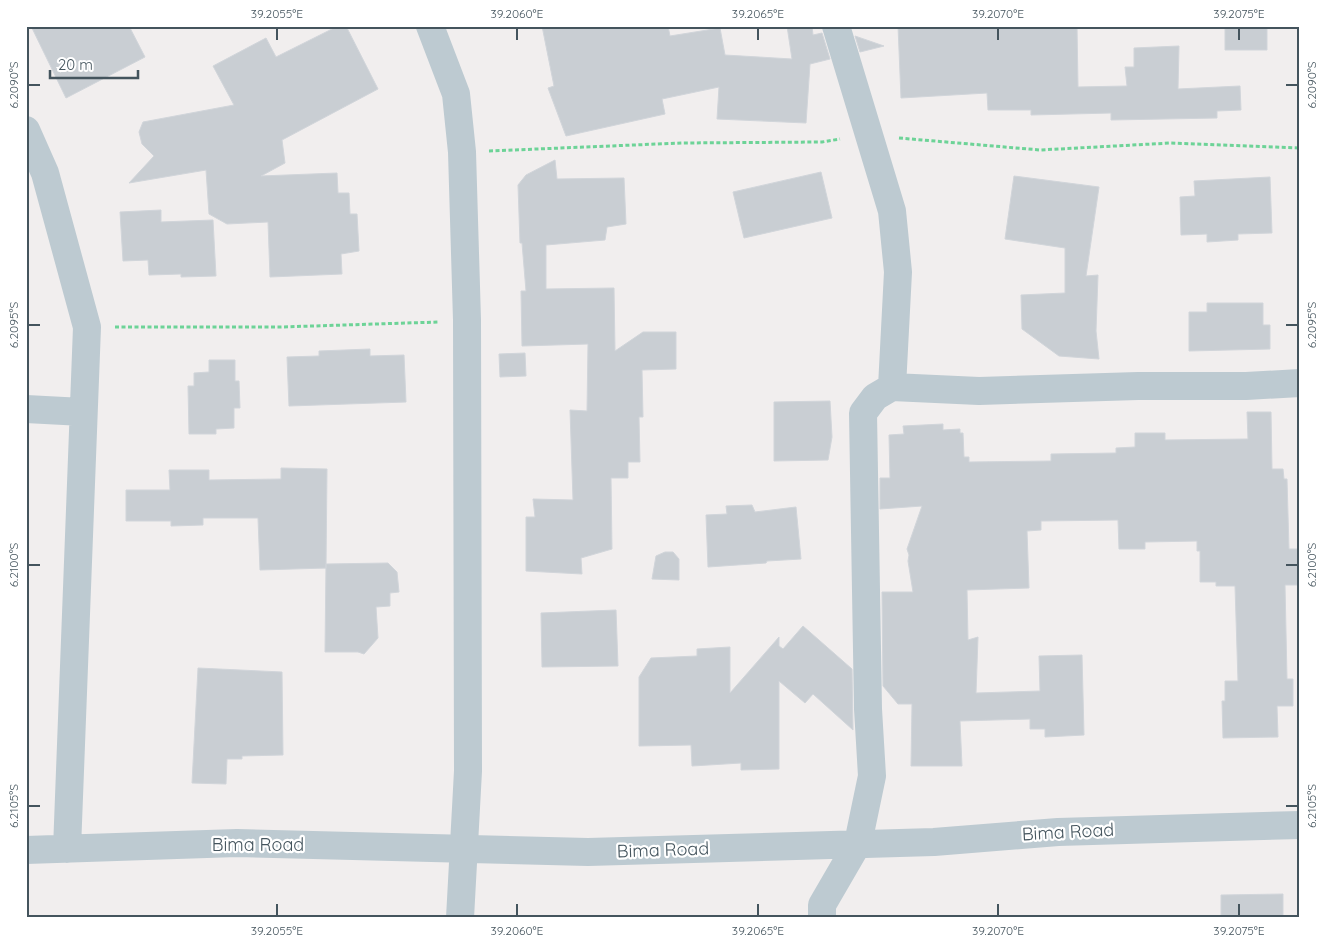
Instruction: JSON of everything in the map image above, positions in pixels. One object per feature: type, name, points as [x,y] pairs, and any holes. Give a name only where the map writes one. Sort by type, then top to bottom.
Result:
[{"type":"street","points":[[430,26],[456,94],[462,152],[467,320],[468,771],[462,848],[460,918]]},
{"type":"street","points":[[836,26],[892,212],[898,272],[892,387]]},
{"type":"street","points":[[26,130],[45,174],[87,327],[67,849]]},
{"type":"street","points":[[822,918],[822,905],[858,843],[872,776],[868,708],[863,413],[875,398],[892,387],[979,391],[1138,386],[1246,386],[1300,383]]},
{"type":"street","points":[[26,409],[83,412]]},
{"type":"street","name":"Bima Road","points":[[26,850],[237,843],[588,852],[934,842],[1058,832],[1300,825]]},
{"type":"path","points":[[87,327],[281,327],[467,320]]},
{"type":"building","points":[[31,26],[129,26],[145,57],[66,98]]},
{"type":"building","points":[[338,26],[346,26],[378,89],[282,140],[285,163],[261,176],[337,173],[338,193],[349,193],[350,214],[357,214],[359,251],[341,254],[342,274],[270,277],[268,222],[227,224],[209,214],[206,170],[129,183],[154,156],[142,144],[139,132],[143,122],[234,105],[213,66],[266,38],[276,57]]},
{"type":"building","points":[[542,26],[668,26],[670,36],[720,28],[725,55],[792,59],[787,26],[812,26],[813,35],[822,33],[830,59],[810,64],[806,123],[717,119],[719,87],[662,99],[665,114],[566,136],[548,88],[554,86]]},
{"type":"building","points":[[898,26],[1077,26],[1078,87],[1127,86],[1125,67],[1134,67],[1134,48],[1179,46],[1178,89],[1240,86],[1241,110],[1217,111],[1217,118],[1111,120],[1111,113],[1031,115],[1031,110],[988,110],[987,93],[901,98]]},
{"type":"building","points":[[1225,26],[1267,26],[1267,50],[1225,50]]},
{"type":"building","points":[[855,36],[884,46],[860,52]]},
{"type":"building","points":[[555,160],[557,179],[624,178],[626,224],[607,227],[605,240],[546,245],[546,289],[614,288],[615,351],[643,332],[676,332],[676,369],[642,370],[643,417],[639,417],[640,462],[628,462],[628,478],[611,478],[612,549],[581,558],[582,574],[526,571],[526,517],[535,517],[533,499],[573,500],[570,410],[587,411],[588,344],[522,346],[521,291],[526,291],[522,243],[520,243],[518,185],[526,175]]},
{"type":"building","points":[[821,172],[832,218],[744,238],[733,192]]},
{"type":"building","points":[[1014,176],[1099,187],[1086,276],[1098,275],[1096,331],[1099,359],[1059,356],[1022,329],[1021,295],[1065,293],[1065,248],[1005,239]]},
{"type":"building","points":[[1270,177],[1272,233],[1238,234],[1238,240],[1207,242],[1207,234],[1181,235],[1180,197],[1195,196],[1194,181]]},
{"type":"building","points":[[161,210],[161,222],[213,220],[216,276],[181,277],[181,274],[149,275],[148,260],[123,261],[120,212]]},
{"type":"building","points":[[1207,303],[1263,303],[1263,325],[1270,325],[1270,349],[1189,351],[1189,312],[1207,312]]},
{"type":"building","points":[[370,349],[370,356],[404,355],[406,402],[289,406],[287,357],[319,356],[319,351]]},
{"type":"building","points":[[525,353],[526,376],[500,377],[499,354]]},
{"type":"building","points":[[209,360],[235,360],[235,381],[239,381],[240,408],[234,408],[234,428],[216,429],[216,434],[189,434],[188,386],[194,386],[194,373],[209,372]]},
{"type":"building","points":[[830,401],[832,437],[828,460],[774,461],[774,402]]},
{"type":"building","points":[[1247,412],[1271,412],[1272,469],[1283,469],[1284,479],[1287,479],[1289,549],[1300,549],[1300,585],[1285,585],[1287,679],[1293,679],[1293,706],[1277,706],[1278,737],[1223,738],[1222,701],[1225,701],[1225,681],[1238,681],[1235,586],[1216,586],[1216,582],[1200,582],[1200,551],[1197,551],[1197,541],[1145,542],[1145,549],[1119,549],[1118,520],[1041,521],[1041,530],[1027,531],[1029,588],[967,590],[968,640],[978,637],[976,693],[1040,691],[1039,656],[1082,655],[1084,735],[1045,737],[1045,729],[1030,729],[1030,719],[960,721],[962,766],[911,766],[912,704],[898,704],[883,686],[882,592],[913,592],[907,549],[922,506],[880,509],[880,478],[890,478],[889,435],[904,434],[903,426],[943,424],[943,430],[960,429],[960,433],[963,433],[964,457],[969,457],[969,462],[1051,461],[1051,454],[1116,453],[1116,448],[1135,447],[1135,433],[1165,433],[1165,440],[1248,439]]},
{"type":"building","points":[[281,468],[327,469],[326,568],[260,570],[258,518],[203,518],[203,525],[171,526],[171,521],[126,521],[126,490],[170,490],[169,470],[209,470],[209,480],[281,479]]},
{"type":"building","points":[[752,505],[755,512],[796,507],[801,559],[708,567],[706,515],[727,514],[726,506]]},
{"type":"building","points":[[665,552],[673,552],[679,559],[679,580],[652,579],[656,556]]},
{"type":"building","points":[[388,563],[397,572],[399,592],[390,593],[390,606],[376,607],[378,638],[364,654],[358,652],[325,652],[326,564]]},
{"type":"building","points":[[616,610],[618,666],[542,667],[541,613]]},
{"type":"building","points":[[803,626],[852,669],[853,730],[813,694],[805,703],[779,681],[779,769],[741,770],[741,763],[692,766],[691,745],[639,746],[639,677],[651,658],[697,656],[697,649],[730,647],[730,693],[779,637],[779,646],[783,649]]},
{"type":"building","points":[[198,668],[282,672],[283,755],[242,756],[242,759],[227,759],[226,784],[192,783]]},
{"type":"building","points":[[1283,894],[1283,918],[1221,918],[1221,895]]}]
